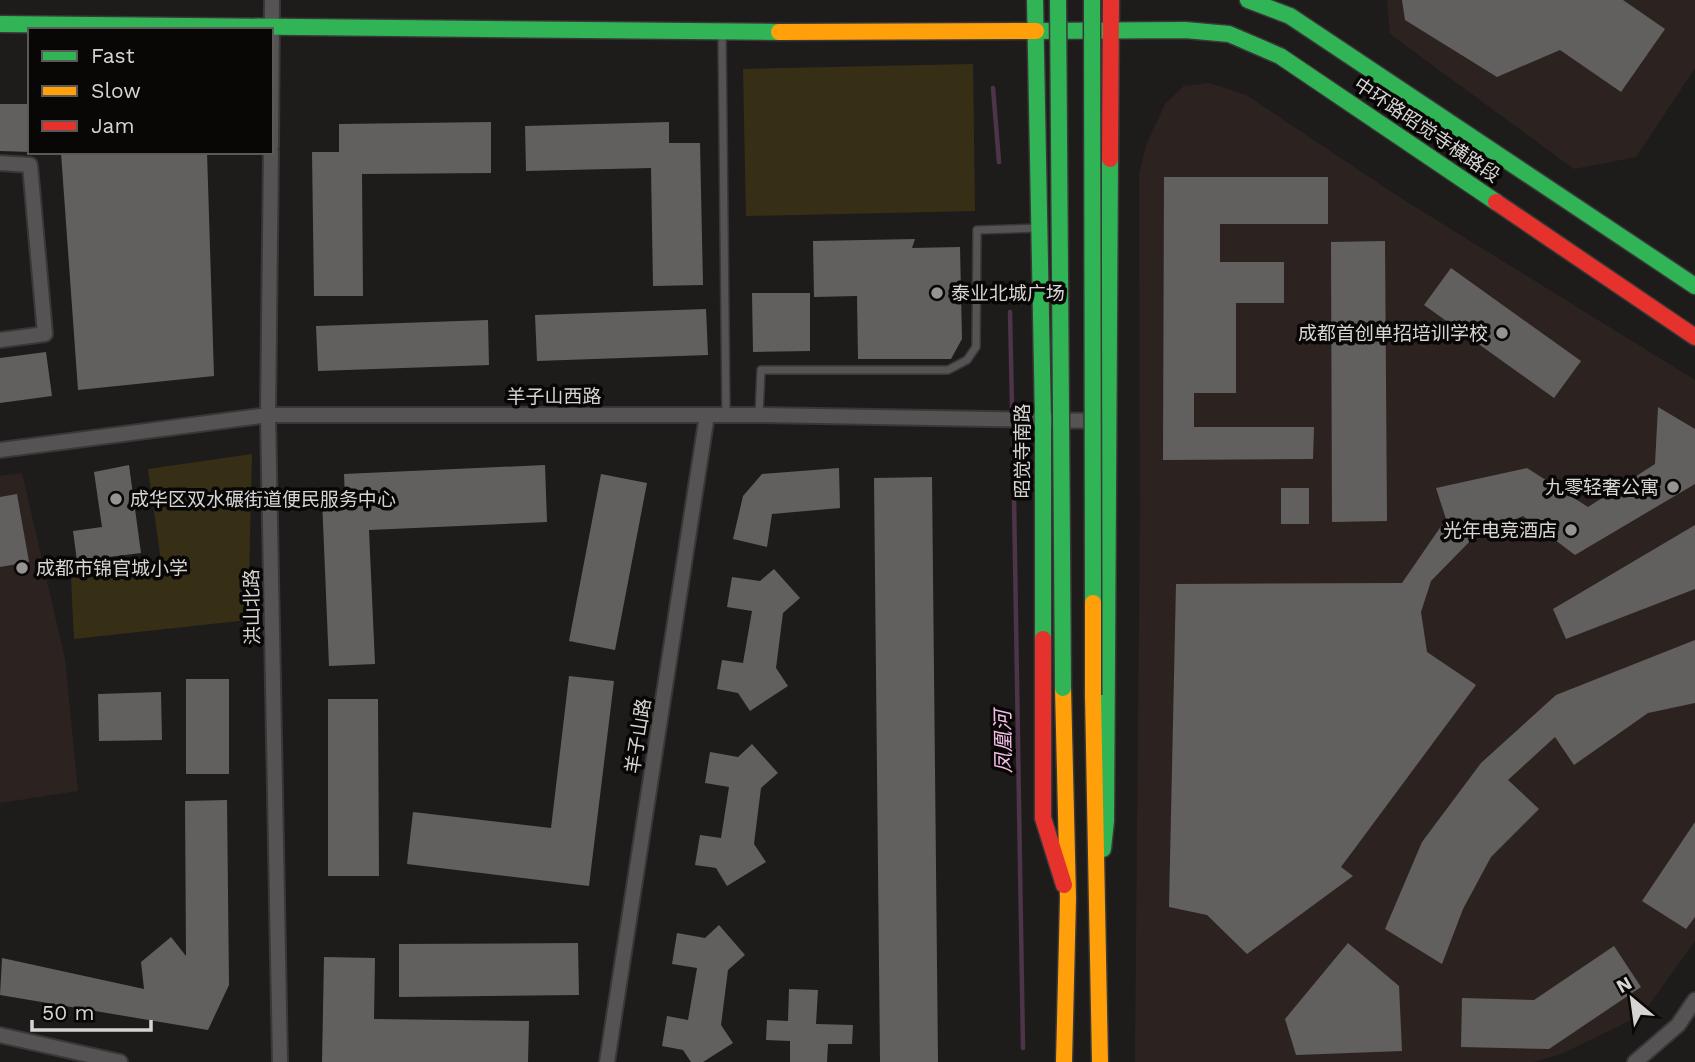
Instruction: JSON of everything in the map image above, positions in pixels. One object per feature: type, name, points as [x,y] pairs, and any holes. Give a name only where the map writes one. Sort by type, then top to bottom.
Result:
[{"type":"main road","name":"昭觉寺南路","points":[[1035,0],[1044,421],[1043,818],[1068,898]]},
{"type":"main road","name":"昭觉寺南路","points":[[1058,0],[1063,688],[1068,898],[1064,1062]]},
{"type":"main road","points":[[1092,0],[1093,695],[1100,1062]]},
{"type":"main road","points":[[1097,899],[1106,821],[1111,421],[1111,0]]},
{"type":"main road","name":"中环路昭觉寺横路段","points":[[1248,0],[1290,16],[1695,286]]},
{"type":"main road","name":"中环路昭觉寺横路段","points":[[0,24],[722,32],[1111,29],[1229,34],[1280,56],[1695,337]]},
{"type":"street","name":"洪山北路","points":[[272,0],[273,27]]},
{"type":"street","name":"洪山北路","points":[[271,154],[268,415],[280,1062]]},
{"type":"street","points":[[0,163],[30,165],[45,334],[0,340]]},
{"type":"street","name":"羊子山西路","points":[[0,450],[268,415],[759,415],[1111,421]]},
{"type":"street","name":"羊子山路","points":[[607,1062],[707,415]]},
{"type":"street","points":[[1635,1062],[1678,1025],[1695,1000]]},
{"type":"street","points":[[0,1035],[120,1062]]},
{"type":"lane","points":[[722,32],[726,415]]},
{"type":"lane","points":[[759,415],[761,370],[948,370],[967,360],[976,347],[977,230],[1040,228]]},
{"type":"shaded area","points":[[1387,0],[1695,0],[1695,68],[1636,157],[1574,169],[1390,34]]},
{"type":"shaded area","points":[[973,64],[975,211],[746,216],[743,69]]},
{"type":"shaded area","points":[[1209,83],[1246,95],[1399,197],[1695,380],[1695,941],[1642,1015],[1561,1054],[1534,1062],[1135,1062],[1140,512],[1139,173],[1147,143],[1165,104],[1184,86]]},
{"type":"shaded area","points":[[252,454],[248,620],[74,639],[71,578],[162,568],[148,469]]},
{"type":"shaded area","name":"成都市锦官城小学","points":[[22,473],[65,659],[78,791],[0,803],[0,476]]},
{"type":"building","points":[[1402,0],[1623,0],[1665,29],[1621,92],[1560,50],[1497,77],[1405,20]]},
{"type":"building","points":[[0,104],[28,104],[28,152],[0,151]]},
{"type":"building","points":[[491,122],[491,173],[362,174],[363,296],[314,296],[312,152],[339,152],[339,124]]},
{"type":"building","points":[[669,122],[669,143],[700,143],[703,285],[653,286],[651,168],[526,171],[525,126]]},
{"type":"building","points":[[61,154],[207,154],[214,376],[78,390]]},
{"type":"building","points":[[1164,177],[1328,177],[1328,224],[1220,224],[1220,262],[1284,262],[1284,303],[1236,303],[1236,393],[1194,393],[1194,427],[1314,427],[1313,459],[1163,460]]},
{"type":"building","points":[[915,239],[912,248],[960,247],[962,339],[951,359],[858,359],[857,296],[814,297],[813,241]]},
{"type":"building","points":[[1385,241],[1387,521],[1332,522],[1331,242]]},
{"type":"building","name":"成都首创单招培训学校","points":[[1451,268],[1581,361],[1554,398],[1424,305]]},
{"type":"building","points":[[752,293],[810,293],[810,351],[753,352]]},
{"type":"building","points":[[706,309],[708,355],[537,361],[535,315]]},
{"type":"building","points":[[488,320],[489,365],[318,371],[316,326]]},
{"type":"building","points":[[46,352],[52,396],[0,403],[0,358]]},
{"type":"building","points":[[1658,407],[1695,429],[1695,484],[1575,555],[1523,516],[1475,536],[1431,581],[1421,612],[1427,652],[1476,685],[1341,867],[1353,876],[1247,954],[1207,915],[1169,907],[1176,584],[1402,583],[1446,519],[1436,488],[1527,468],[1588,507],[1655,464]]},
{"type":"building","name":"成华区双水碾街道便民服务中心","points":[[129,465],[141,553],[77,561],[73,531],[102,527],[94,472]]},
{"type":"building","points":[[545,465],[547,522],[369,530],[375,664],[329,666],[322,499],[345,498],[344,474]]},
{"type":"building","points":[[839,468],[840,508],[772,514],[767,547],[733,539],[743,496],[762,474]]},
{"type":"building","points":[[601,474],[647,483],[615,650],[569,641]]},
{"type":"building","points":[[932,477],[938,1062],[880,1062],[874,478]]},
{"type":"building","points":[[1281,488],[1309,488],[1309,524],[1281,524]]},
{"type":"building","points":[[17,494],[29,562],[0,567],[0,497]]},
{"type":"building","points":[[1695,525],[1695,589],[1566,639],[1553,609]]},
{"type":"building","points":[[774,569],[800,598],[783,613],[776,668],[788,686],[750,711],[738,693],[717,689],[722,660],[743,663],[752,611],[727,607],[732,577],[760,581]]},
{"type":"building","points":[[1695,640],[1695,703],[1648,713],[1574,765],[1555,737],[1508,780],[1539,809],[1491,857],[1463,909],[1442,964],[1385,929],[1422,842],[1481,763],[1556,695]]},
{"type":"building","points":[[569,676],[614,681],[589,886],[407,864],[413,812],[551,828]]},
{"type":"building","points":[[186,679],[229,679],[229,774],[186,774]]},
{"type":"building","points":[[161,692],[162,740],[99,741],[98,694]]},
{"type":"building","points":[[328,699],[378,699],[379,876],[328,876]]},
{"type":"building","points":[[752,744],[778,773],[761,788],[754,844],[766,862],[727,886],[716,868],[695,865],[700,835],[721,838],[729,787],[705,783],[710,752],[738,757]]},
{"type":"building","points":[[227,800],[229,985],[208,1030],[0,995],[2,958],[144,989],[141,962],[171,937],[186,956],[185,801]]},
{"type":"building","points":[[1695,822],[1695,917],[1686,929],[1642,901]]},
{"type":"building","points":[[719,925],[745,955],[728,970],[721,1025],[733,1043],[703,1062],[691,1062],[683,1050],[662,1046],[667,1016],[688,1020],[697,968],[672,964],[677,933],[705,938]]},
{"type":"building","points":[[578,943],[579,995],[399,997],[399,944]]},
{"type":"building","points":[[1348,943],[1399,986],[1402,1051],[1296,1055],[1285,1019]]},
{"type":"building","points":[[1614,946],[1641,987],[1549,1049],[1461,1047],[1462,998],[1534,1000]]},
{"type":"building","points":[[324,957],[375,958],[374,1019],[529,1021],[528,1062],[322,1062]]},
{"type":"building","points":[[789,989],[818,990],[816,1024],[853,1025],[852,1044],[828,1044],[827,1062],[790,1062],[790,1041],[766,1040],[767,1020],[788,1021]]},
{"type":"waterway","name":"凤凰河","points":[[993,88],[999,162]]},
{"type":"waterway","name":"凤凰河","points":[[1010,312],[1012,407]]},
{"type":"waterway","name":"凤凰河","points":[[1013,436],[1023,1048]]},
{"type":"traffic: fast","points":[[1035,0],[1043,421],[1043,639]]},
{"type":"traffic: fast","points":[[1058,0],[1063,688]]},
{"type":"traffic: fast","points":[[1092,0],[1093,603]]},
{"type":"traffic: fast","points":[[1248,0],[1290,16],[1695,286]]},
{"type":"traffic: fast","points":[[0,24],[779,32]]},
{"type":"traffic: fast","points":[[1036,31],[1185,30],[1229,34],[1280,56],[1496,202]]},
{"type":"traffic: fast","points":[[1103,849],[1106,821],[1110,159]]},
{"type":"traffic: slow","points":[[779,32],[1036,31]]},
{"type":"traffic: slow","points":[[1093,603],[1093,695]]},
{"type":"traffic: slow","points":[[1063,688],[1068,898],[1064,1062]]},
{"type":"traffic: slow","points":[[1093,695],[1100,1062]]},
{"type":"traffic: jam","points":[[1110,159],[1111,0]]},
{"type":"traffic: jam","points":[[1496,202],[1695,337]]},
{"type":"traffic: jam","points":[[1043,639],[1043,818],[1064,885]]},
{"type":"place","name":"泰业北城广场","points":[[937,293]]},
{"type":"place","name":"成都首创单招培训学校","points":[[1502,333]]},
{"type":"place","name":"九零轻奢公寓","points":[[1673,487]]},
{"type":"place","name":"成华区双水碾街道便民服务中心","points":[[116,499]]},
{"type":"place","name":"光年电竞酒店","points":[[1571,530]]},
{"type":"place","name":"成都市锦官城小学","points":[[22,568]]}]
